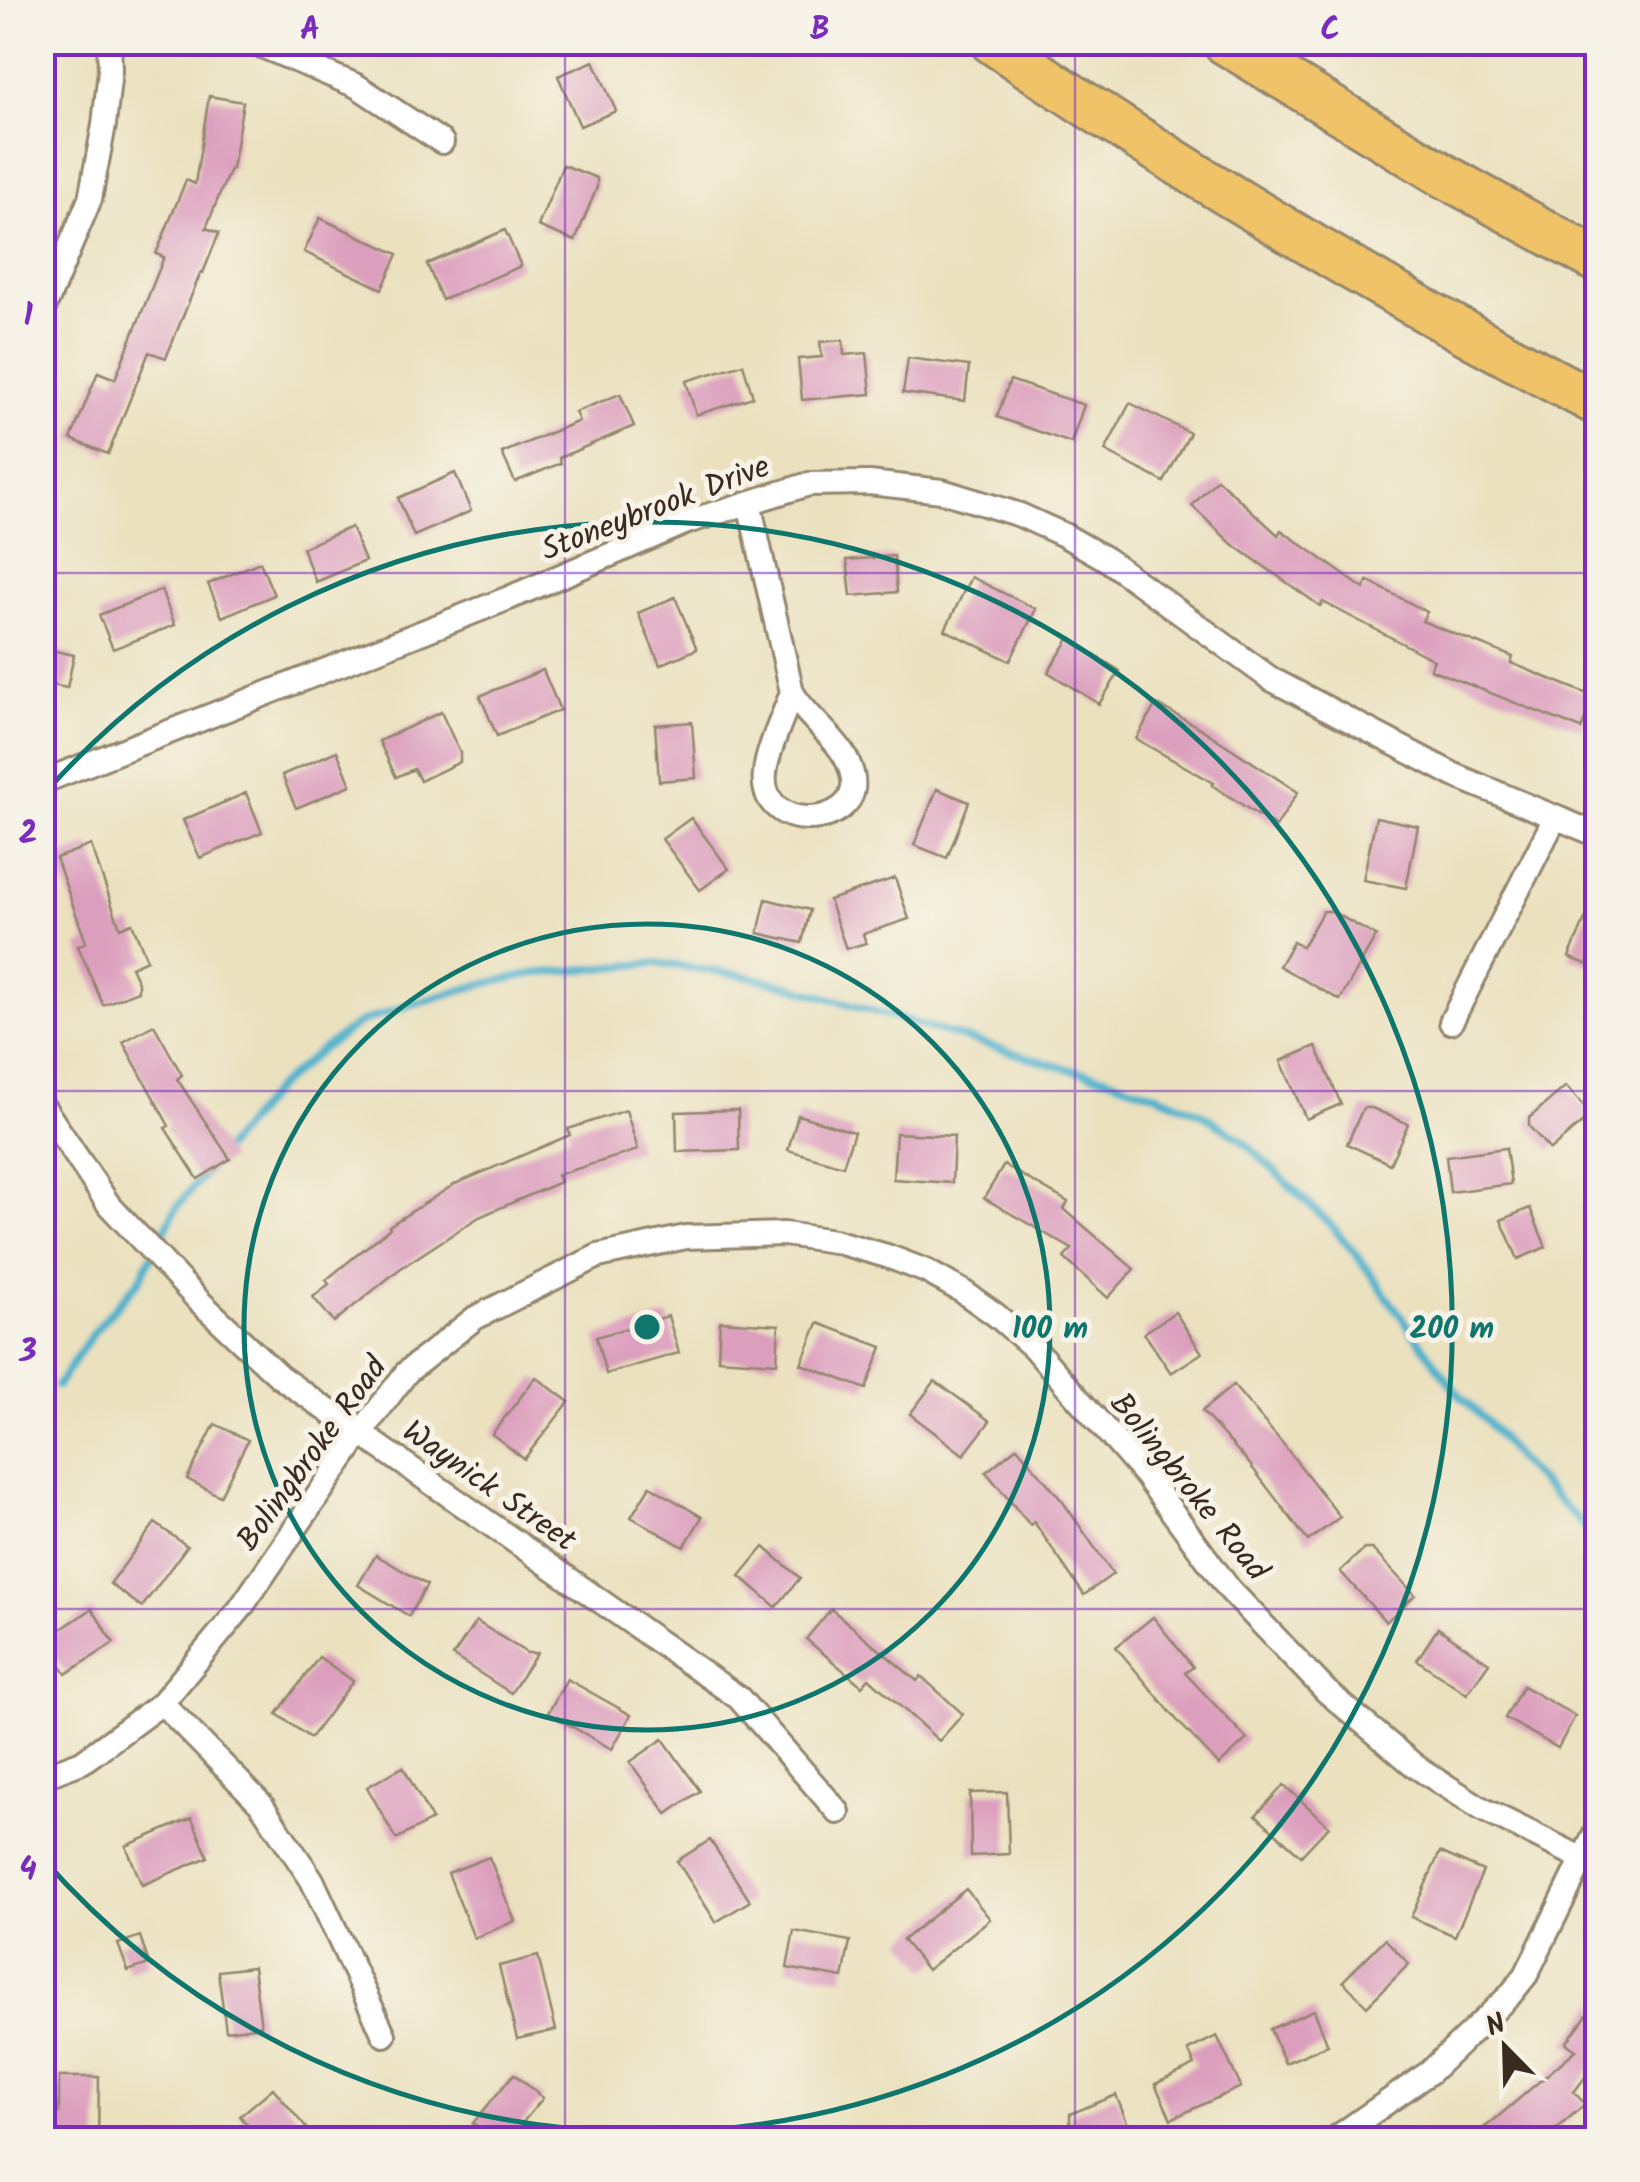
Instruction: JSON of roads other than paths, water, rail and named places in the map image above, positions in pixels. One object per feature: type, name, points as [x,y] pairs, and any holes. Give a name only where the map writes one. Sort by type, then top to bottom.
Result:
[{"type":"highway","points":[[992,42],[1208,182],[1379,285],[1598,404]]},
{"type":"highway","points":[[1224,42],[1443,175],[1598,261]]},
{"type":"street","points":[[42,313],[90,199],[104,125],[109,42]]},
{"type":"street","points":[[235,42],[262,46],[357,86],[442,142]]},
{"type":"street","name":"Stoneybrook Drive","points":[[42,782],[510,598],[688,522],[810,484],[869,483],[942,491],[1020,514],[1064,535],[1106,560],[1271,679],[1454,775],[1598,836]]},
{"type":"street","points":[[748,503],[792,692],[839,746],[854,782],[853,792],[840,808],[813,819],[780,811],[765,781],[792,692]]},
{"type":"street","points":[[1452,1022],[1556,818]]},
{"type":"street","name":"Waynick Street","points":[[42,1105],[109,1205],[200,1302],[280,1377],[739,1698],[838,1812]]},
{"type":"street","name":"Bolingbroke Road","points":[[42,1777],[82,1762],[162,1703],[240,1609],[406,1372],[475,1318],[598,1256],[686,1236],[784,1234],[834,1241],[887,1256],[926,1272],[996,1315],[1033,1347],[1146,1476],[1229,1589],[1326,1692],[1414,1766],[1482,1808],[1581,1858]]},
{"type":"street","points":[[162,1703],[261,1804],[312,1880],[384,2035]]},
{"type":"street","points":[[1333,2140],[1430,2072],[1510,1995],[1526,1975],[1598,1828]]},
{"type":"waterway","points":[[220,1154],[277,1087],[322,1049],[359,1023],[406,1006],[531,974],[657,963],[786,985],[1105,1077],[1201,1113],[1241,1139],[1332,1226],[1455,1390],[1598,1540]]},
{"type":"waterway","points":[[57,1386],[95,1330],[140,1279],[176,1208],[208,1169]]}]
